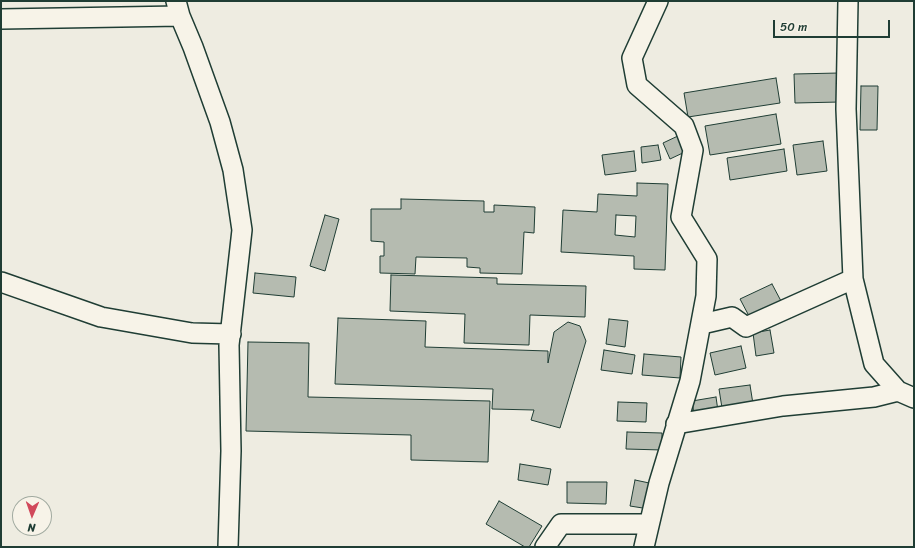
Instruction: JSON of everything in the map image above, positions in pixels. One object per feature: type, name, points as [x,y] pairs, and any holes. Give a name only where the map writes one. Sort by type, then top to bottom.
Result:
[{"type":"street","points":[[644,547],[659,483],[690,381],[702,324],[706,296],[707,259],[681,217],[693,150],[684,126],[637,85],[632,58],[658,1]]},
{"type":"street","points":[[848,1],[846,109],[853,279],[874,364],[906,395]]},
{"type":"street","points":[[1,19],[178,9],[220,122],[233,170],[242,230],[231,334],[228,547]]},
{"type":"street","points":[[702,324],[732,317],[746,326],[853,279]]},
{"type":"street","points":[[1,282],[101,317],[192,333],[231,334]]},
{"type":"street","points":[[676,424],[783,406],[906,395]]},
{"type":"street","points":[[545,547],[561,524],[649,524]]},
{"type":"building","points":[[839,73],[840,102],[795,103],[794,74]]},
{"type":"building","points":[[776,78],[780,103],[688,117],[684,93]]},
{"type":"building","points":[[861,86],[878,86],[877,130],[860,130]]},
{"type":"building","points":[[776,114],[781,144],[710,155],[705,126]]},
{"type":"building","points":[[680,135],[687,151],[670,159],[663,143]]},
{"type":"building","points":[[823,141],[827,171],[797,175],[793,145]]},
{"type":"building","points":[[658,145],[661,160],[642,163],[641,147]]},
{"type":"building","points":[[784,149],[787,171],[730,180],[727,158]]},
{"type":"building","points":[[634,151],[636,171],[605,175],[602,155]]},
{"type":"building","points":[[637,183],[668,184],[665,270],[634,269],[634,256],[561,252],[563,210],[597,212],[598,194],[637,196]],"holes":[[[616,215],[636,216],[635,237],[615,235]]]},
{"type":"building","points":[[401,199],[484,201],[484,212],[494,212],[494,205],[535,207],[534,233],[524,232],[522,274],[480,273],[480,268],[467,267],[467,258],[416,257],[415,274],[380,273],[380,256],[384,256],[384,242],[371,241],[371,209],[401,209]]},
{"type":"building","points":[[325,215],[339,219],[325,271],[310,266]]},
{"type":"building","points":[[255,273],[296,277],[294,297],[253,293]]},
{"type":"building","points":[[391,275],[497,278],[497,284],[586,286],[585,317],[530,315],[529,345],[464,343],[465,314],[390,311]]},
{"type":"building","points":[[772,284],[781,301],[749,316],[740,299]]},
{"type":"building","points":[[338,318],[426,321],[425,347],[548,351],[548,363],[554,332],[568,322],[580,326],[586,341],[560,428],[531,420],[534,410],[492,409],[493,389],[335,384]]},
{"type":"building","points":[[609,319],[628,321],[625,347],[606,344]]},
{"type":"building","points":[[770,330],[774,353],[756,356],[753,333]]},
{"type":"building","points":[[248,342],[309,343],[308,397],[490,401],[488,462],[411,460],[411,435],[246,431]]},
{"type":"building","points":[[741,346],[746,368],[715,375],[710,353]]},
{"type":"building","points":[[604,350],[635,355],[632,374],[601,370]]},
{"type":"building","points":[[644,354],[681,357],[680,378],[642,375]]},
{"type":"building","points":[[750,385],[753,404],[722,408],[719,389]]},
{"type":"building","points":[[716,397],[718,411],[694,414],[692,401]]},
{"type":"building","points":[[618,402],[647,403],[646,422],[617,421]]},
{"type":"building","points":[[627,432],[662,433],[662,450],[626,449]]},
{"type":"building","points":[[520,464],[551,469],[548,485],[518,480]]},
{"type":"building","points":[[635,480],[654,484],[649,509],[630,506]]},
{"type":"building","points":[[567,482],[607,482],[606,504],[567,503]]},
{"type":"building","points":[[499,501],[542,526],[529,547],[525,547],[486,524]]}]
